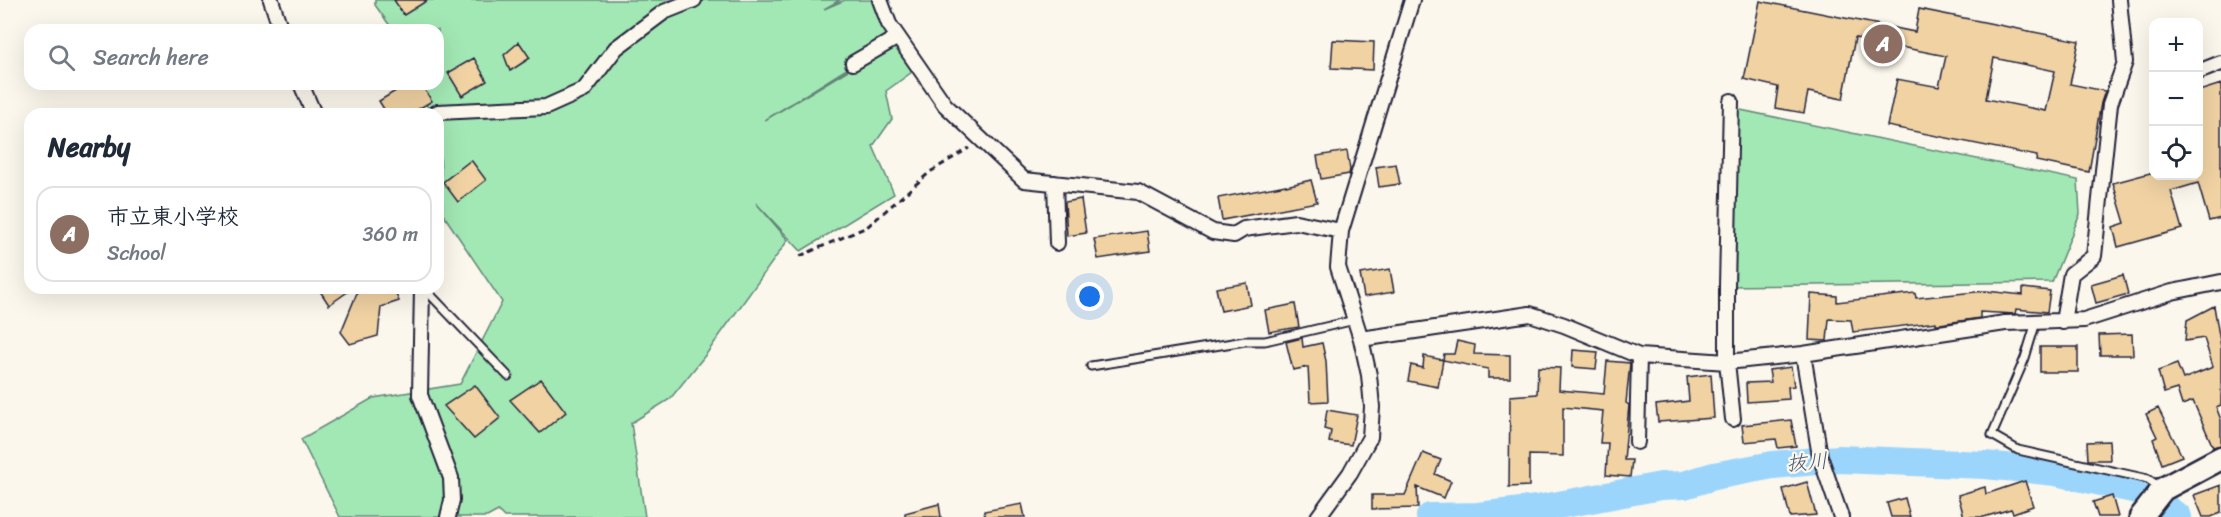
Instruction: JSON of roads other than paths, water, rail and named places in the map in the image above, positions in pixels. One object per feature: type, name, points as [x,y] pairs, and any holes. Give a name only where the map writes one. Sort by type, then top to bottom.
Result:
[{"type":"main road","points":[[2144,516],[2163,489],[2221,458]]},
{"type":"street","points":[[271,0],[279,24]]},
{"type":"street","points":[[444,112],[546,106],[584,90],[616,48],[664,12],[694,0]]},
{"type":"street","points":[[880,0],[889,24],[945,105],[1024,180],[1138,192],[1213,232],[1234,235],[1244,229],[1296,222],[1341,231]]},
{"type":"street","points":[[1318,517],[1350,473],[1370,437],[1372,407],[1369,375],[1361,339],[1338,267],[1341,231],[1412,0]]},
{"type":"street","points":[[2063,322],[2071,274],[2094,256],[2109,104],[2125,62],[2119,0]]},
{"type":"street","points":[[853,63],[898,37]]},
{"type":"street","points":[[2203,70],[2221,63]]},
{"type":"street","points":[[304,90],[311,108]]},
{"type":"street","points":[[1731,101],[1727,362],[1733,419]]},
{"type":"street","points":[[1055,183],[1058,243]]},
{"type":"street","points":[[1361,339],[1530,314],[1564,325],[1639,356],[1727,362],[1803,354],[2005,323],[2084,320],[2172,292],[2221,282]]},
{"type":"street","points":[[423,294],[420,395],[451,478],[452,501],[448,517]]},
{"type":"street","points":[[1803,354],[1818,448],[1837,516]]},
{"type":"street","points":[[1638,442],[1639,356]]},
{"type":"lane","points":[[429,294],[508,376]]},
{"type":"lane","points":[[1091,366],[1245,341],[1265,341],[1355,320]]},
{"type":"lane","points":[[2036,322],[2025,358],[1992,435],[2018,450],[2148,479],[2163,489]]},
{"type":"waterway","name":"抜川","points":[[1430,517],[1478,516],[1537,509],[1661,486],[1684,485],[1714,476],[1773,465],[1839,459],[1985,465],[2056,472],[2142,491],[2178,517]]},
{"type":"place","name":"市立東小学校","points":[[1883,44]]}]
